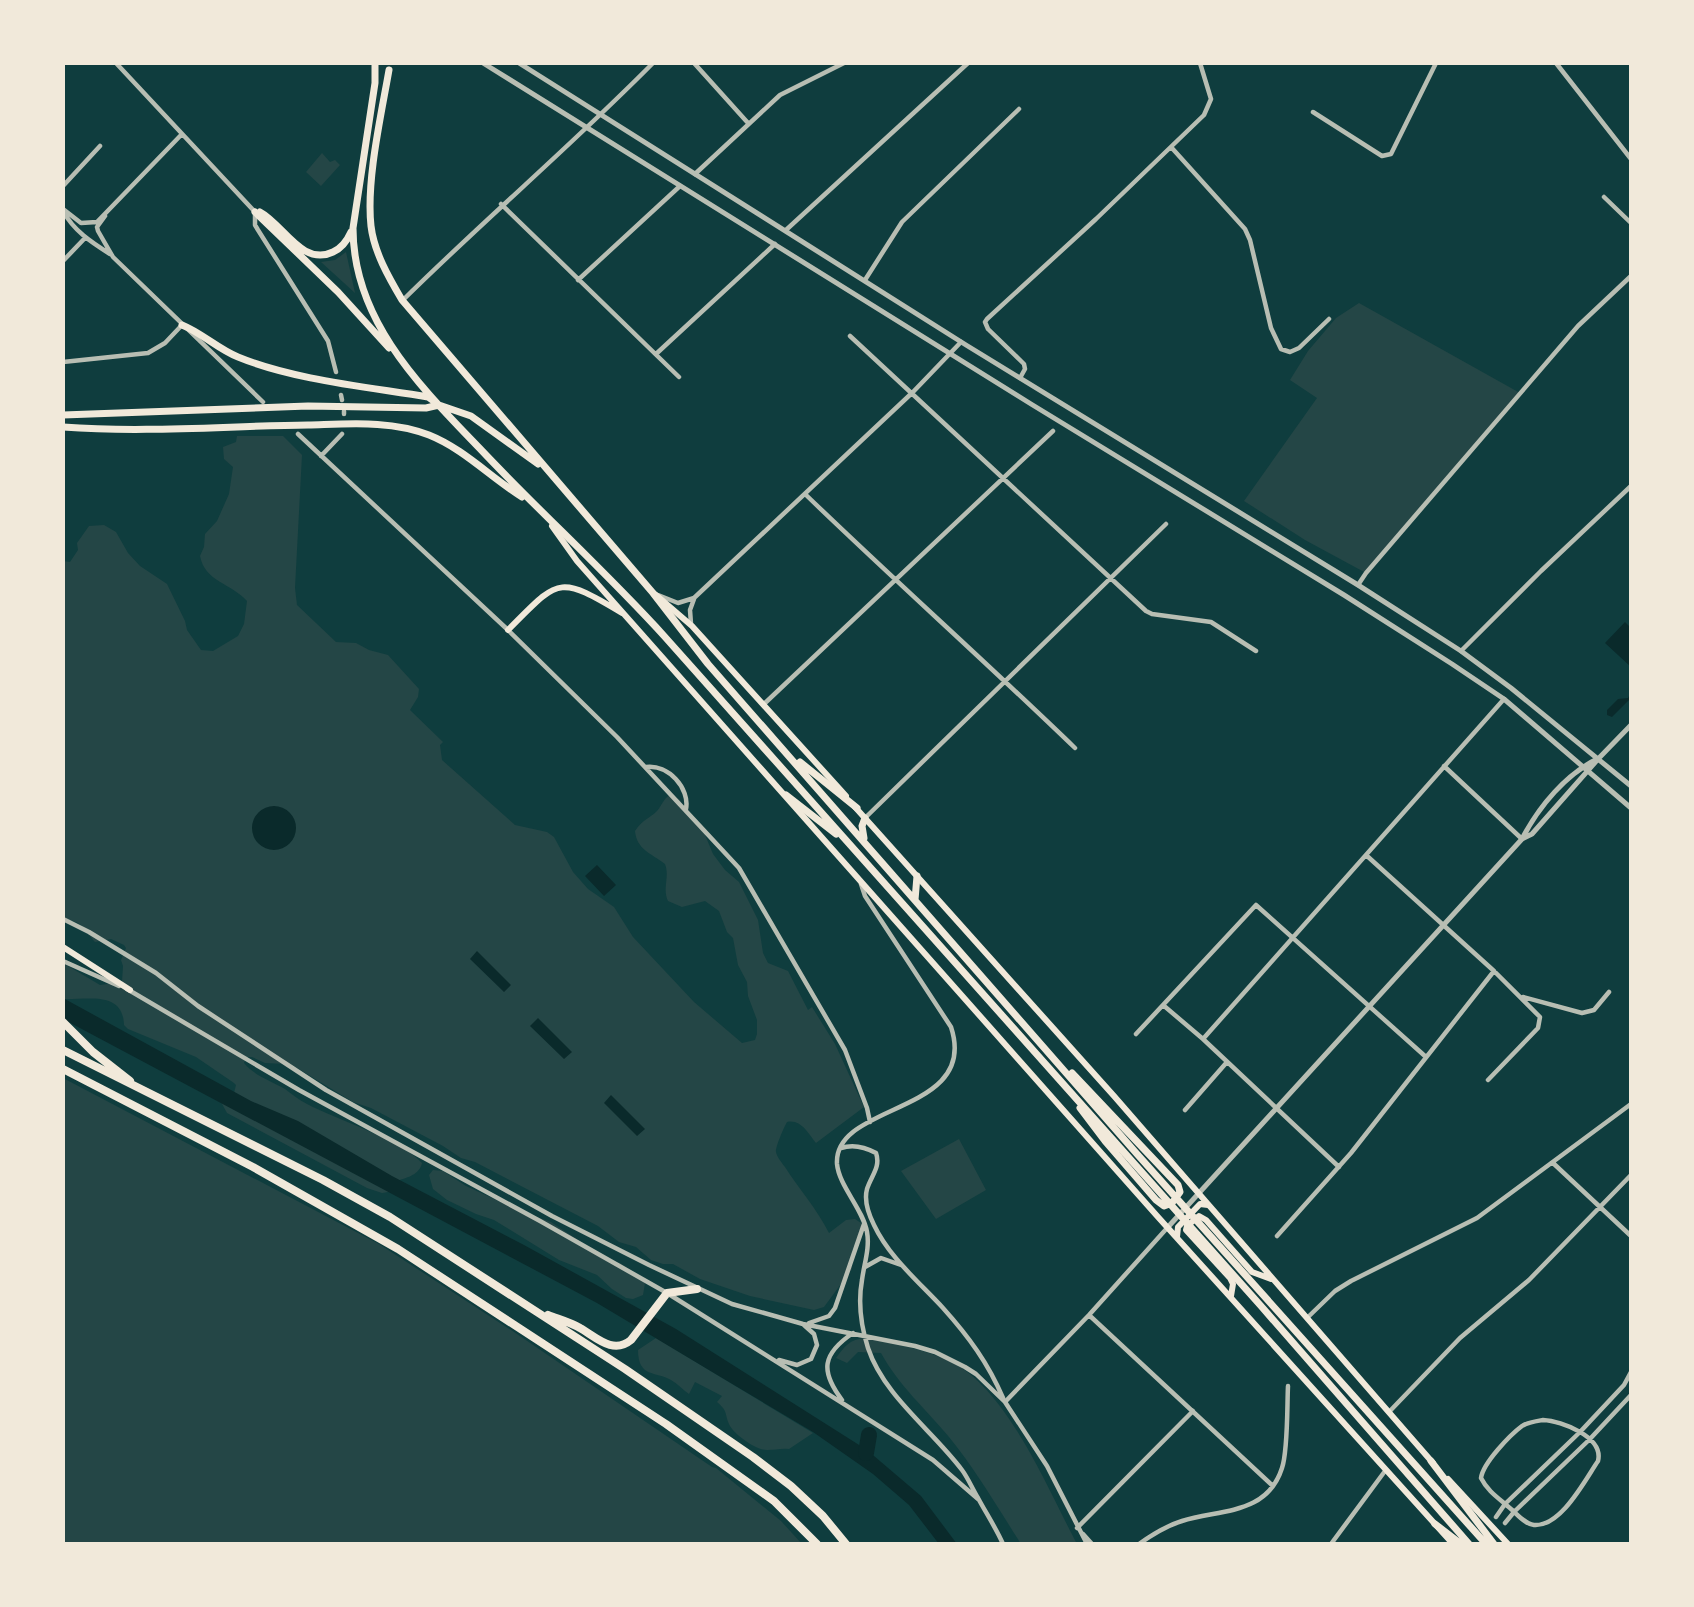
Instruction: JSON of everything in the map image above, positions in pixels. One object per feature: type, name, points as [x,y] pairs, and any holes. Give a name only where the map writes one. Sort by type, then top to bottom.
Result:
[{"type":"highway","points":[[63,1022],[93,1052],[140,1090]]},
{"type":"highway","points":[[63,1050],[323,1180],[379,1211],[625,1369],[764,1465],[823,1516],[846,1544]]},
{"type":"highway","points":[[63,1069],[253,1167],[398,1249],[666,1424],[774,1501],[817,1544]]},
{"type":"highway","points":[[530,1309],[578,1327],[608,1345],[624,1345],[631,1340],[664,1297],[697,1289]]},
{"type":"main road","points":[[375,63],[375,83],[353,243],[361,286],[371,311],[418,384]]},
{"type":"main road","points":[[255,212],[365,320],[418,384],[529,500],[637,605],[1069,1089],[1099,1134],[1156,1200],[1164,1206],[1172,1203],[1180,1192],[1178,1185],[1027,1028],[708,664],[653,593],[402,300],[379,256],[371,228],[370,206],[375,153],[389,70]]},
{"type":"main road","points":[[255,212],[266,215],[302,249],[315,255],[324,256],[339,249],[345,244],[353,228]]},
{"type":"main road","points":[[182,325],[239,357],[278,370],[428,397],[439,405],[471,416],[545,468]]},
{"type":"main road","points":[[63,415],[308,406],[426,408],[439,405]]},
{"type":"main road","points":[[63,427],[103,430],[238,425],[384,425],[428,434],[452,446],[497,481],[529,500]]},
{"type":"main road","points":[[540,511],[577,561],[1385,1471],[1453,1544]]},
{"type":"main road","points":[[508,630],[547,592],[566,586],[594,596],[628,617]]},
{"type":"main road","points":[[653,593],[675,609],[764,704],[1199,1194],[1431,1461],[1508,1544]]},
{"type":"main road","points":[[780,745],[857,808]]},
{"type":"main road","points":[[786,795],[855,850]]},
{"type":"main road","points":[[864,818],[862,826],[865,842]]},
{"type":"main road","points":[[915,900],[917,876]]},
{"type":"main road","points":[[63,947],[130,990]]},
{"type":"main road","points":[[1027,1028],[1081,1096],[1264,1302],[1486,1544]]},
{"type":"main road","points":[[1069,1089],[1081,1096]]},
{"type":"main road","points":[[1177,1237],[1178,1227],[1200,1204],[1208,1205]]},
{"type":"main road","points":[[1231,1296],[1232,1281],[1186,1230],[1199,1216],[1206,1220],[1252,1272],[1273,1280]]},
{"type":"main road","points":[[1264,1302],[1469,1544]]},
{"type":"main road","points":[[1431,1461],[1494,1544]]},
{"type":"main road","points":[[1435,1524],[1461,1544]]},
{"type":"street","points":[[116,63],[255,212],[257,228],[328,341],[336,372]]},
{"type":"street","points":[[483,63],[1345,595],[1504,699],[1631,808]]},
{"type":"street","points":[[519,63],[961,342],[1461,651],[1511,688],[1631,786]]},
{"type":"street","points":[[402,300],[653,63]]},
{"type":"street","points":[[694,63],[748,123]]},
{"type":"street","points":[[695,174],[780,95],[844,63]]},
{"type":"street","points":[[786,230],[968,63]]},
{"type":"street","points":[[1313,112],[1382,156],[1391,154],[1437,63]]},
{"type":"street","points":[[1556,63],[1631,159]]},
{"type":"street","points":[[1020,378],[1025,369],[1024,364],[988,329],[985,323],[987,319],[1204,115],[1210,104],[1210,93],[1198,64]]},
{"type":"street","points":[[864,280],[902,222],[1019,109]]},
{"type":"street","points":[[113,257],[97,227],[183,134]]},
{"type":"street","points":[[63,186],[100,146]]},
{"type":"street","points":[[1171,147],[1245,229],[1250,240],[1270,328],[1281,349],[1290,352],[1299,348],[1329,319]]},
{"type":"street","points":[[578,280],[680,186]]},
{"type":"street","points":[[1604,197],[1631,223]]},
{"type":"street","points":[[501,204],[679,377]]},
{"type":"street","points":[[63,210],[81,223],[92,223],[105,216]]},
{"type":"street","points":[[63,210],[69,222],[113,257],[263,402]]},
{"type":"street","points":[[63,261],[85,237]]},
{"type":"street","points":[[656,354],[775,244]]},
{"type":"street","points":[[1358,585],[1448,475],[1578,326],[1631,276]]},
{"type":"street","points":[[63,362],[148,353],[165,343],[182,325]]},
{"type":"street","points":[[850,336],[1110,580],[1152,614],[1211,622],[1256,651]]},
{"type":"street","points":[[653,593],[678,603],[694,598],[913,393],[961,342]]},
{"type":"street","points":[[764,704],[1053,431]]},
{"type":"street","points":[[298,434],[508,630],[645,767],[732,859],[747,878],[845,1050],[870,1122]]},
{"type":"street","points":[[321,456],[342,434]]},
{"type":"street","points":[[1461,651],[1541,570],[1631,486]]},
{"type":"street","points":[[805,494],[1075,748]]},
{"type":"street","points":[[864,818],[1166,524]]},
{"type":"street","points":[[692,626],[690,610],[694,598]]},
{"type":"street","points":[[1203,1039],[1504,699]]},
{"type":"street","points":[[1522,839],[1532,834],[1631,725]]},
{"type":"street","points":[[1005,1402],[1089,1315],[1278,1109],[1522,839],[1533,819],[1583,765],[1599,758]]},
{"type":"street","points":[[1444,766],[1522,839]]},
{"type":"street","points":[[645,767],[669,773],[685,789],[688,801],[686,810]]},
{"type":"street","points":[[1366,855],[1494,971],[1541,1019],[1538,1028],[1488,1080]]},
{"type":"street","points":[[860,880],[865,896],[951,1027],[956,1049],[943,1081],[870,1122],[852,1135],[840,1149],[837,1164],[865,1223],[868,1240],[860,1305],[865,1338],[874,1362],[905,1405],[964,1471],[1003,1544]]},
{"type":"street","points":[[1136,1034],[1256,905],[1426,1057]]},
{"type":"street","points":[[63,919],[156,972],[198,1006],[326,1090],[552,1216],[732,1304],[803,1324],[915,1346],[956,1362],[976,1374],[1005,1402]]},
{"type":"street","points":[[63,961],[130,990],[299,1090],[540,1221],[664,1297],[768,1355],[933,1460],[978,1499]]},
{"type":"street","points":[[1278,1236],[1339,1167],[1494,971]]},
{"type":"street","points":[[1519,996],[1582,1013],[1594,1010],[1609,992]]},
{"type":"street","points":[[1163,1005],[1339,1167]]},
{"type":"street","points":[[1185,1110],[1227,1062]]},
{"type":"street","points":[[1307,1318],[1335,1291],[1476,1219],[1631,1104]]},
{"type":"street","points":[[840,1149],[847,1146],[876,1153],[878,1162],[866,1191],[868,1210],[880,1237],[967,1336],[990,1368],[1005,1402],[1047,1466],[1087,1544]]},
{"type":"street","points":[[1553,1163],[1631,1236]]},
{"type":"street","points":[[1389,1412],[1460,1338],[1529,1280],[1631,1175]]},
{"type":"street","points":[[803,1324],[823,1320],[832,1312],[865,1223]]},
{"type":"street","points":[[864,1268],[881,1258],[903,1266]]},
{"type":"street","points":[[1089,1315],[1273,1486]]},
{"type":"street","points":[[768,1355],[797,1365],[811,1359],[817,1345],[814,1334],[803,1324]]},
{"type":"street","points":[[846,1405],[832,1386],[826,1372],[833,1352],[854,1332]]},
{"type":"street","points":[[1496,1517],[1505,1504],[1580,1432],[1624,1385],[1631,1372]]},
{"type":"street","points":[[1139,1544],[1157,1531],[1181,1521],[1252,1505],[1273,1486],[1283,1466],[1289,1386]]},
{"type":"street","points":[[1505,1523],[1631,1395]]},
{"type":"street","points":[[1077,1528],[1193,1411]]},
{"type":"street","points":[[1543,1420],[1553,1421],[1580,1432],[1589,1440],[1599,1451],[1598,1461],[1566,1508],[1546,1522],[1536,1525],[1527,1523],[1485,1486],[1481,1478],[1482,1469],[1523,1425],[1543,1420]]},
{"type":"street","points":[[1331,1544],[1385,1471]]},
{"type":"street","points":[[1077,1528],[1092,1544]]},
{"type":"shaded area","points":[[322,153],[330,162],[335,160],[340,165],[321,186],[306,172]]},
{"type":"shaded area","points":[[346,252],[355,293],[321,262],[335,260]]},
{"type":"shaded area","points":[[1359,303],[1520,393],[1366,573],[1305,540],[1244,501],[1317,398],[1290,380],[1308,351],[1336,318]]},
{"type":"shaded area","points":[[237,436],[283,436],[302,455],[295,588],[297,605],[336,642],[356,643],[388,655],[419,689],[418,697],[410,710],[443,742],[440,745],[442,760],[515,825],[547,832],[554,837],[573,872],[588,889],[614,907],[633,937],[694,1002],[742,1043],[755,1040],[757,1020],[748,996],[747,982],[738,965],[733,938],[727,932],[719,911],[705,901],[682,907],[668,901],[665,864],[642,847],[635,831],[672,794],[680,800],[703,830],[713,854],[725,870],[739,882],[758,920],[763,953],[768,963],[788,971],[808,1010],[812,1007],[835,1044],[864,1107],[816,1143],[800,1125],[787,1122],[776,1150],[829,1233],[846,1220],[855,1219],[861,1223],[861,1230],[852,1251],[852,1269],[824,1307],[814,1310],[750,1296],[700,1279],[673,1264],[651,1260],[636,1247],[619,1242],[598,1226],[475,1162],[461,1158],[371,1108],[353,1102],[297,1068],[246,1057],[244,1063],[258,1075],[307,1104],[400,1147],[422,1163],[414,1174],[391,1183],[388,1192],[382,1193],[367,1188],[227,1113],[221,1102],[234,1093],[234,1083],[196,1057],[128,1029],[117,1006],[111,1002],[93,998],[63,999],[63,963],[100,985],[122,982],[121,960],[126,948],[111,939],[95,942],[79,924],[63,919],[63,561],[70,562],[78,550],[77,543],[89,526],[104,525],[116,532],[128,553],[140,566],[167,584],[187,630],[201,650],[213,651],[238,636],[244,624],[247,601],[213,577],[203,565],[200,556],[205,534],[217,521],[229,494],[233,467],[224,459],[223,447],[236,442]]},
{"type":"shaded area","points":[[1625,622],[1631,628],[1631,667],[1605,643]]},
{"type":"shaded area","points":[[1631,692],[1631,698],[1612,717],[1607,715],[1607,710],[1618,699],[1628,698]]},
{"type":"shaded area","points":[[274,806],[290,812],[296,828],[290,844],[274,850],[258,844],[252,828],[258,812]]},
{"type":"shaded area","points":[[597,865],[616,885],[604,896],[585,876]]},
{"type":"shaded area","points":[[477,951],[511,985],[504,992],[470,959]]},
{"type":"shaded area","points":[[63,998],[251,1101],[298,1121],[392,1176],[676,1329],[867,1450],[921,1496],[957,1544],[939,1544],[909,1505],[873,1474],[813,1432],[597,1303],[63,1019]]},
{"type":"shaded area","points":[[538,1018],[572,1052],[564,1059],[530,1026]]},
{"type":"shaded area","points":[[63,1078],[379,1244],[716,1468],[781,1521],[802,1544],[63,1544]]},
{"type":"shaded area","points":[[611,1095],[645,1129],[637,1136],[604,1103]]},
{"type":"shaded area","points":[[959,1139],[986,1190],[936,1219],[901,1171]]},
{"type":"shaded area","points":[[433,1170],[443,1171],[466,1186],[551,1222],[608,1260],[620,1263],[645,1283],[643,1295],[633,1299],[626,1298],[597,1275],[559,1260],[494,1220],[447,1200],[433,1189],[429,1175]]},
{"type":"shaded area","points":[[656,1338],[813,1433],[789,1449],[767,1450],[752,1445],[736,1434],[730,1426],[725,1411],[717,1402],[722,1396],[695,1382],[689,1394],[671,1380],[644,1369],[638,1350]]},
{"type":"shaded area","points":[[865,1338],[932,1354],[953,1363],[973,1377],[1009,1418],[1040,1470],[1077,1544],[1021,1544],[959,1450],[904,1387],[881,1353],[858,1352],[847,1363],[836,1358],[848,1344]]},
{"type":"waterway","points":[[866,1453],[869,1435]]}]
